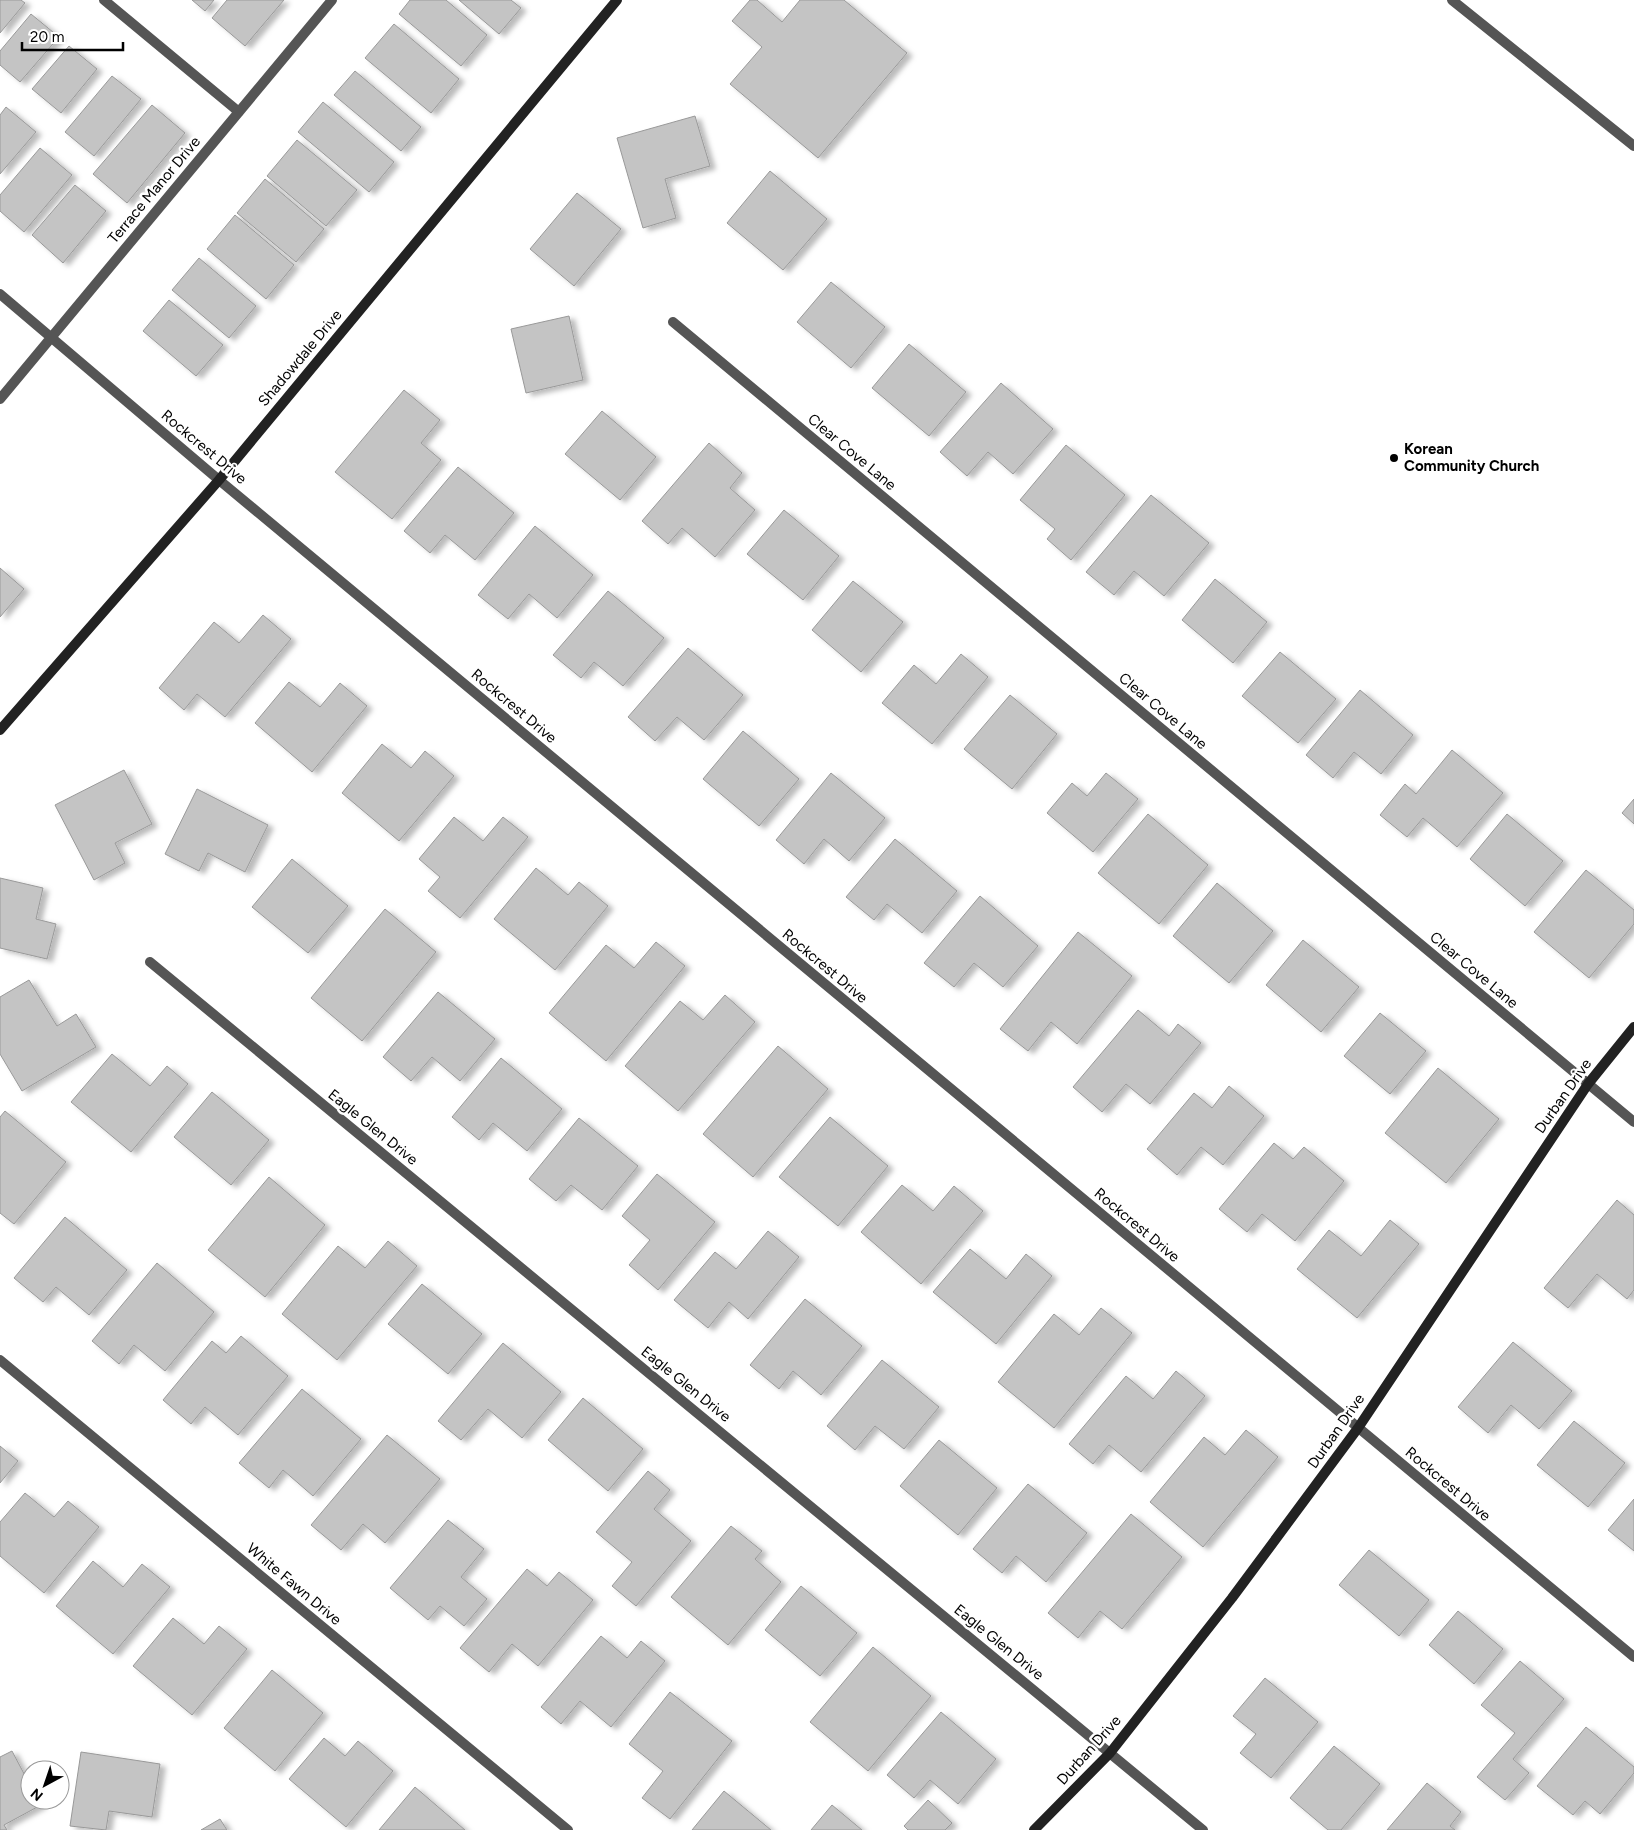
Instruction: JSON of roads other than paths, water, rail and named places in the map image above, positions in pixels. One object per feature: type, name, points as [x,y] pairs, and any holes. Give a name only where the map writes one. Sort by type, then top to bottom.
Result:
[{"type":"street","points":[[104,0],[239,112]]},
{"type":"street","name":"Terrace Manor Drive","points":[[0,399],[332,0]]},
{"type":"street","name":"Shadowdale Drive","points":[[0,730],[219,480],[617,0]]},
{"type":"street","points":[[1452,0],[1634,146]]},
{"type":"street","name":"Rockcrest Drive","points":[[0,294],[219,480],[1634,1657]]},
{"type":"street","name":"Clear Cove Lane","points":[[673,322],[1634,1122]]},
{"type":"street","name":"Eagle Glen Drive","points":[[150,962],[1203,1830]]},
{"type":"street","name":"Durban Drive","points":[[1034,1830],[1110,1753],[1232,1598],[1358,1428],[1588,1084],[1634,1027]]},
{"type":"street","name":"White Fawn Drive","points":[[0,1360],[568,1830]]},
{"type":"place","name":"Korean Community Church","points":[[1394,458]]}]
